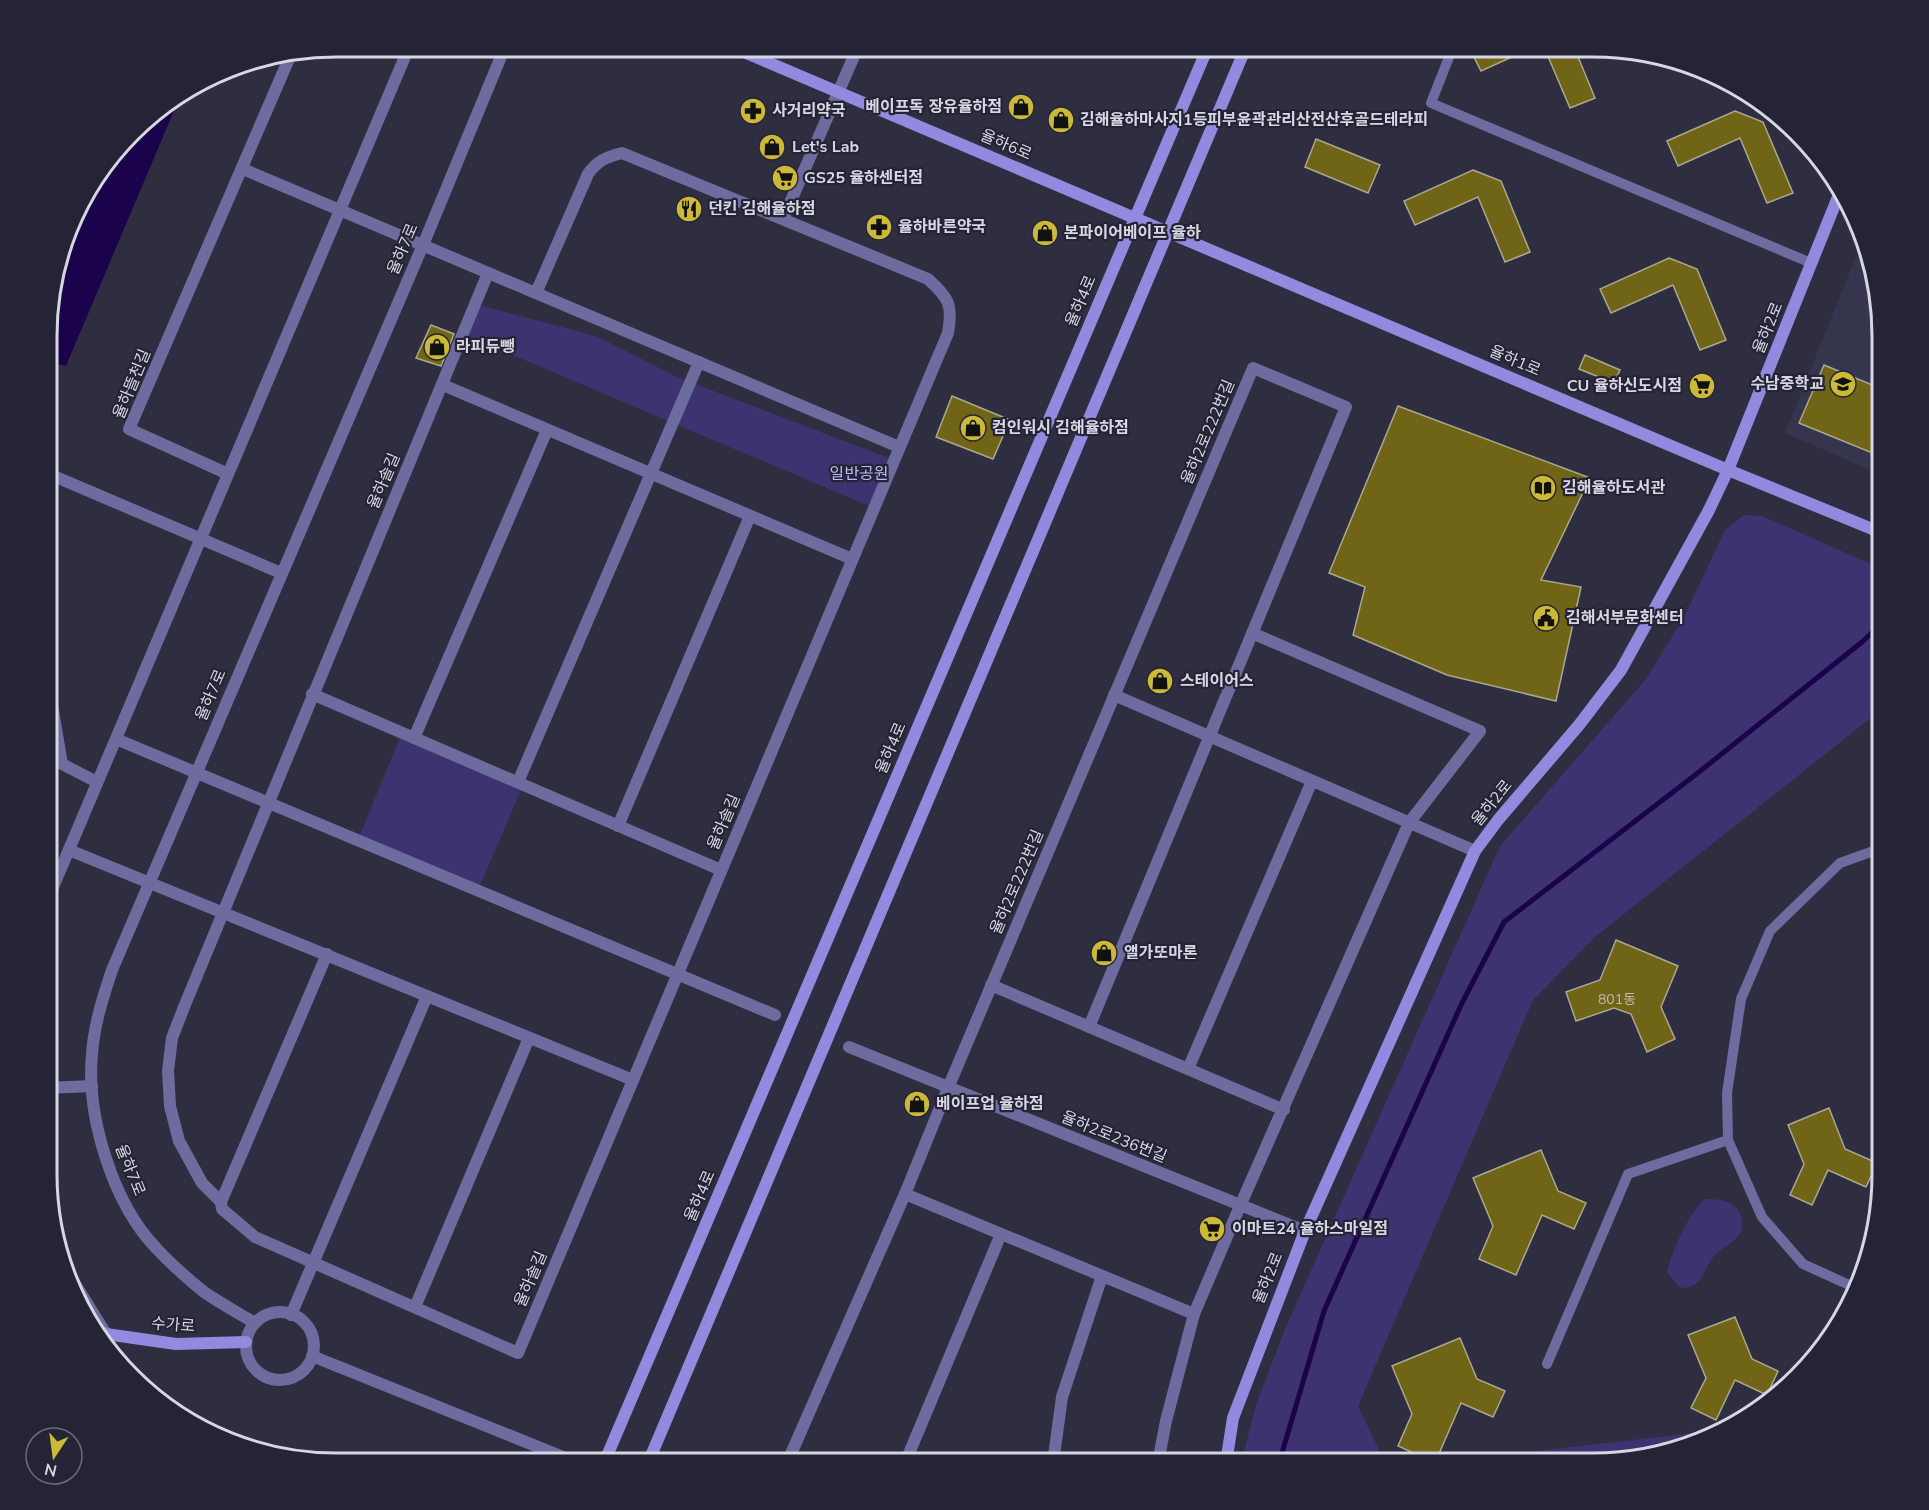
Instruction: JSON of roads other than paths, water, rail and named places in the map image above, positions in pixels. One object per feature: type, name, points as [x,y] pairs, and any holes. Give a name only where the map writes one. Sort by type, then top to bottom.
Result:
[{"type":"main road","name":"율하6로","points":[[756,57],[1135,218]]},
{"type":"main road","name":"율하4로","points":[[608,1453],[1204,57]]},
{"type":"main road","points":[[652,1453],[1242,57]]},
{"type":"main road","name":"율하2로","points":[[1228,1453],[1233,1418],[1305,1231],[1475,851],[1498,820],[1579,725],[1621,670],[1709,510],[1728,470],[1837,200]]},
{"type":"main road","name":"율하1로","points":[[1135,218],[1728,470],[1872,529]]},
{"type":"main road","name":"수가로","points":[[108,1334],[176,1344],[246,1342]]},
{"type":"street","points":[[57,878],[405,57]]},
{"type":"street","name":"율하7로","points":[[255,1323],[204,1292],[156,1249],[138,1227],[120,1194],[98,1131],[92,1086],[92,1054],[103,998],[112,970],[423,245],[501,57]]},
{"type":"street","points":[[783,219],[854,57]]},
{"type":"street","name":"율하뜰천길","points":[[228,474],[129,429],[288,61]]},
{"type":"street","name":"율하솔길","points":[[488,273],[222,912],[172,1038],[168,1071],[170,1106],[178,1141],[202,1183],[221,1202],[222,1209],[255,1237],[518,1353],[948,333],[950,308],[947,297],[928,279],[622,153],[607,156],[596,163],[588,174],[536,293]]},
{"type":"street","points":[[243,169],[899,447]]},
{"type":"street","points":[[518,782],[699,362]]},
{"type":"street","name":"율하2로222번길","points":[[948,1088],[1252,368],[1346,407],[1089,1027]]},
{"type":"street","points":[[443,385],[852,559]]},
{"type":"street","points":[[414,738],[547,430]]},
{"type":"street","points":[[57,477],[281,573]]},
{"type":"street","points":[[618,826],[750,516]]},
{"type":"street","points":[[1160,1453],[1194,1314],[1409,823],[1480,731],[1252,633]]},
{"type":"street","name":"율하솔길","points":[[312,694],[722,870]]},
{"type":"street","points":[[1114,695],[1475,851]]},
{"type":"street","points":[[57,734],[62,764],[97,782]]},
{"type":"street","points":[[116,739],[775,1015]]},
{"type":"street","points":[[1188,1069],[1312,781]]},
{"type":"street","points":[[69,850],[633,1080]]},
{"type":"street","points":[[221,1202],[327,954]]},
{"type":"street","points":[[992,985],[1284,1110]]},
{"type":"street","points":[[291,1315],[427,996]]},
{"type":"street","points":[[415,1307],[529,1038]]},
{"type":"street","name":"율하2로236번길","points":[[849,1047],[1305,1231]]},
{"type":"street","points":[[57,1088],[92,1086]]},
{"type":"street","points":[[791,1453],[905,1194],[948,1088]]},
{"type":"street","points":[[905,1194],[1194,1314]]},
{"type":"street","points":[[909,1453],[1001,1234]]},
{"type":"street","points":[[1054,1453],[1062,1397],[1102,1276]]},
{"type":"street","points":[[274,1313],[291,1315],[305,1323],[311,1333],[314,1344],[312,1356],[308,1366],[289,1379],[267,1378],[250,1364],[246,1353],[249,1332],[264,1316],[274,1313]]},
{"type":"street","points":[[312,1356],[553,1453]]},
{"type":"lane","points":[[1449,57],[1431,102],[1811,263]]},
{"type":"lane","points":[[1849,1285],[1803,1264],[1762,1217],[1728,1140],[1727,1093],[1741,999],[1770,931],[1840,863],[1872,852]]},
{"type":"lane","points":[[1547,1364],[1628,1174],[1728,1140]]},
{"type":"waterway","points":[[1282,1453],[1324,1311],[1461,1005],[1504,922],[1699,772],[1872,632]]},
{"type":"place","name":"베이프독 장유율하점","points":[[1021,107]]},
{"type":"place","name":"사거리약국","points":[[753,111]]},
{"type":"place","name":"김해율하마사지1등피부윤곽관리산전산후골드테라피","points":[[1061,120]]},
{"type":"place","name":"Let's Lab","points":[[772,147]]},
{"type":"place","name":"GS25 율하센터점","points":[[785,178]]},
{"type":"place","name":"던킨 김해율하점","points":[[689,209]]},
{"type":"place","name":"율하바른약국","points":[[879,227]]},
{"type":"place","name":"본파이어베이프 율하","points":[[1045,233]]},
{"type":"place","name":"라피듀뺑","points":[[437,347]]},
{"type":"place","name":"수남중학교","points":[[1843,384]]},
{"type":"place","name":"CU 율하신도시점","points":[[1702,386]]},
{"type":"place","name":"컴인워시 김해율하점","points":[[973,428]]},
{"type":"place","name":"김해율하도서관","points":[[1543,488]]},
{"type":"place","name":"김해서부문화센터","points":[[1546,618]]},
{"type":"place","name":"스테이어스","points":[[1160,681]]},
{"type":"place","name":"앨가또마론","points":[[1104,953]]},
{"type":"place","name":"베이프업 율하점","points":[[917,1104]]},
{"type":"place","name":"이마트24 율하스마일점","points":[[1212,1229]]},
{"type":"park label","name":"일반공원","points":[[859,474]]}]
